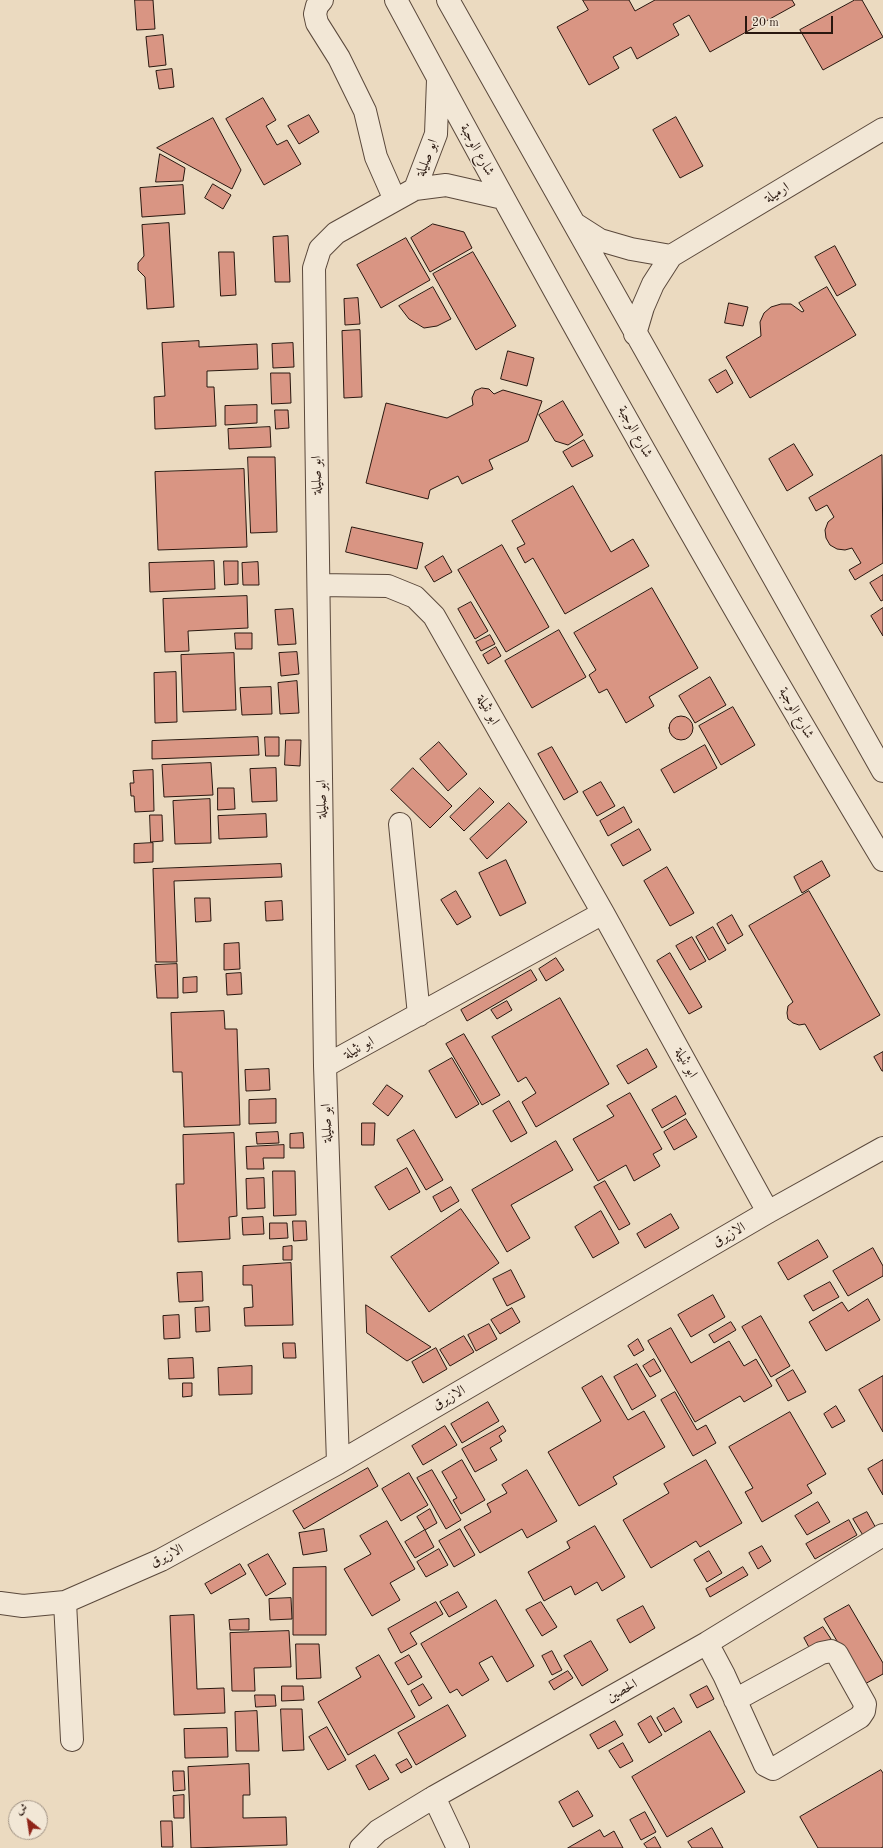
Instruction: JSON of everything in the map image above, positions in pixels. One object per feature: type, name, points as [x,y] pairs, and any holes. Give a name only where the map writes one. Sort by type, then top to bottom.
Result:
[{"type":"street","points":[[322,0],[317,6],[315,14],[317,23],[339,58],[365,110],[376,156],[395,200]]},
{"type":"street","name":"شارع الوجبة","points":[[396,0],[503,198],[711,567],[820,756],[883,860]]},
{"type":"street","points":[[448,0],[635,334],[883,771]]},
{"type":"street","name":"ابو صليلة","points":[[415,189],[436,134],[438,79]]},
{"type":"street","name":"ارميلة","points":[[635,334],[643,307],[653,284],[671,256],[883,129]]},
{"type":"street","name":"ابو صليلة","points":[[338,1463],[326,1066],[314,268],[320,249],[336,233],[415,189],[446,185],[503,198]]},
{"type":"street","points":[[572,222],[600,240],[631,249],[671,256]]},
{"type":"street","name":"ابو نثيلة","points":[[319,585],[388,586],[415,597],[434,616],[604,913],[768,1212]]},
{"type":"street","points":[[400,824],[419,1015]]},
{"type":"street","name":"ابو نثيلة","points":[[326,1066],[604,913]]},
{"type":"street","name":"الازيرق","points":[[0,1603],[23,1606],[65,1602],[161,1560],[338,1463],[768,1212],[883,1148]]},
{"type":"street","name":"الحصين","points":[[361,1848],[378,1831],[434,1797],[707,1643],[883,1535]]},
{"type":"street","points":[[65,1602],[72,1740]]},
{"type":"street","points":[[707,1643],[736,1700],[765,1765],[773,1769],[860,1717],[864,1711],[865,1704],[837,1654],[831,1650],[821,1653],[736,1700]]},
{"type":"street","points":[[434,1797],[458,1848]]},
{"type":"building","points":[[135,0],[153,0],[155,29],[137,30]]},
{"type":"building","points":[[583,0],[629,0],[635,11],[655,0],[792,0],[795,5],[710,52],[689,15],[673,24],[679,35],[637,59],[631,47],[613,57],[619,68],[589,85],[557,27],[588,10]]},
{"type":"building","points":[[855,0],[862,0],[883,37],[823,70],[800,30]]},
{"type":"building","points":[[163,35],[166,65],[149,67],[146,37]]},
{"type":"building","points":[[172,69],[174,87],[159,89],[156,71]]},
{"type":"building","points":[[263,98],[276,120],[266,126],[277,145],[287,140],[301,164],[264,185],[226,119]]},
{"type":"building","points":[[309,115],[319,132],[299,144],[288,126]]},
{"type":"building","points":[[676,117],[703,166],[680,178],[653,130]]},
{"type":"building","points":[[213,118],[241,170],[232,189],[157,148]]},
{"type":"building","points":[[160,154],[185,168],[183,181],[156,182]]},
{"type":"building","points":[[213,184],[231,195],[223,209],[205,198]]},
{"type":"building","points":[[183,185],[185,214],[142,217],[140,188]]},
{"type":"building","points":[[169,223],[174,307],[147,309],[145,277],[138,270],[138,263],[144,256],[142,225]]},
{"type":"building","points":[[433,224],[464,232],[472,248],[430,272],[411,238]]},
{"type":"building","points":[[288,236],[290,282],[275,282],[273,237]]},
{"type":"building","points":[[406,238],[430,280],[381,308],[357,265]]},
{"type":"building","points":[[835,246],[856,285],[837,296],[815,257]]},
{"type":"building","points":[[219,252],[234,252],[236,295],[221,296]]},
{"type":"building","points":[[473,252],[516,326],[476,350],[433,274]]},
{"type":"building","points":[[433,287],[451,319],[437,326],[424,328],[409,319],[399,306]]},
{"type":"building","points":[[827,287],[856,335],[750,398],[726,357],[761,336],[760,322],[764,313],[771,307],[781,304],[791,304],[802,312],[804,311],[799,303]]},
{"type":"building","points":[[358,298],[360,324],[345,325],[344,299]]},
{"type":"building","points":[[729,303],[748,307],[743,326],[725,323]]},
{"type":"building","points":[[360,330],[362,397],[344,398],[342,331]]},
{"type":"building","points":[[199,341],[199,347],[257,344],[258,369],[207,371],[207,387],[214,387],[216,426],[155,429],[154,397],[165,396],[162,343]]},
{"type":"building","points":[[293,343],[294,367],[273,368],[272,344]]},
{"type":"building","points":[[508,351],[534,358],[527,386],[501,379]]},
{"type":"building","points":[[726,370],[733,383],[717,393],[709,380]]},
{"type":"building","points":[[271,373],[290,373],[291,403],[272,404]]},
{"type":"building","points":[[482,388],[489,389],[494,394],[503,390],[542,401],[528,441],[489,460],[493,469],[462,484],[458,476],[430,490],[428,499],[366,483],[386,403],[447,418],[473,405],[472,398],[475,391]]},
{"type":"building","points":[[563,401],[583,435],[568,445],[555,441],[539,415]]},
{"type":"building","points":[[257,405],[257,423],[225,425],[225,406]]},
{"type":"building","points":[[275,410],[288,410],[289,428],[276,429]]},
{"type":"building","points":[[270,427],[271,447],[229,449],[228,429]]},
{"type":"building","points":[[584,440],[593,456],[572,467],[563,452]]},
{"type":"building","points":[[794,444],[813,475],[787,491],[769,459]]},
{"type":"building","points":[[882,455],[883,563],[855,580],[849,570],[861,563],[852,548],[845,550],[837,549],[830,545],[826,538],[825,530],[828,522],[834,517],[827,505],[816,511],[809,498]]},
{"type":"building","points":[[248,457],[275,457],[277,532],[251,533]]},
{"type":"building","points":[[244,469],[247,547],[158,550],[155,472]]},
{"type":"building","points":[[573,486],[611,552],[633,539],[649,566],[565,614],[533,558],[525,563],[517,548],[525,544],[512,521]]},
{"type":"building","points":[[352,527],[423,543],[417,569],[346,552]]},
{"type":"building","points":[[502,545],[549,627],[506,652],[458,570]]},
{"type":"building","points":[[443,556],[452,572],[434,582],[425,567]]},
{"type":"building","points":[[214,561],[215,589],[150,592],[149,563]]},
{"type":"building","points":[[224,561],[238,561],[238,584],[225,585]]},
{"type":"building","points":[[258,562],[259,585],[243,585],[242,563]]},
{"type":"building","points":[[883,575],[883,600],[881,601],[870,583]]},
{"type":"building","points":[[652,588],[698,668],[649,697],[654,706],[626,723],[607,689],[599,693],[589,675],[596,670],[574,633]]},
{"type":"building","points":[[247,596],[248,628],[188,631],[189,651],[165,652],[163,599]]},
{"type":"building","points":[[471,602],[488,631],[475,639],[458,609]]},
{"type":"building","points":[[883,608],[883,636],[871,616]]},
{"type":"building","points":[[293,609],[296,644],[278,645],[275,610]]},
{"type":"building","points":[[559,630],[586,677],[532,708],[505,661]]},
{"type":"building","points":[[235,633],[252,633],[252,649],[236,649]]},
{"type":"building","points":[[490,635],[495,644],[481,651],[476,642]]},
{"type":"building","points":[[496,647],[501,656],[488,664],[483,655]]},
{"type":"building","points":[[297,652],[299,674],[281,676],[279,653]]},
{"type":"building","points":[[234,653],[236,710],[183,712],[181,655]]},
{"type":"building","points":[[176,672],[177,722],[155,723],[154,673]]},
{"type":"building","points":[[710,677],[726,705],[695,723],[679,696]]},
{"type":"building","points":[[297,681],[299,713],[280,714],[278,683]]},
{"type":"building","points":[[271,687],[272,714],[242,715],[240,688]]},
{"type":"building","points":[[733,707],[755,745],[721,765],[699,726]]},
{"type":"building","points":[[681,716],[690,719],[693,728],[690,737],[681,740],[672,737],[669,728],[672,719]]},
{"type":"building","points":[[258,737],[259,755],[152,759],[152,741]]},
{"type":"building","points":[[265,737],[279,737],[279,756],[266,756]]},
{"type":"building","points":[[286,740],[301,740],[300,766],[285,765]]},
{"type":"building","points":[[439,742],[467,774],[448,791],[420,759]]},
{"type":"building","points":[[705,745],[717,768],[674,793],[661,770]]},
{"type":"building","points":[[552,747],[578,792],[564,800],[538,754]]},
{"type":"building","points":[[211,763],[213,795],[164,797],[162,765]]},
{"type":"building","points":[[276,768],[277,801],[252,802],[250,769]]},
{"type":"building","points":[[413,768],[452,806],[430,828],[391,790]]},
{"type":"building","points":[[153,770],[154,811],[135,812],[134,796],[131,796],[130,783],[134,783],[133,771]]},
{"type":"building","points":[[601,782],[615,806],[597,816],[583,792]]},
{"type":"building","points":[[218,788],[234,788],[235,809],[218,810]]},
{"type":"building","points":[[480,788],[494,802],[464,831],[450,817]]},
{"type":"building","points":[[210,799],[211,843],[175,844],[173,801]]},
{"type":"building","points":[[509,803],[527,822],[487,859],[470,839]]},
{"type":"building","points":[[624,807],[632,822],[608,836],[600,821]]},
{"type":"building","points":[[266,814],[267,837],[219,839],[218,816]]},
{"type":"building","points":[[150,815],[162,815],[163,841],[151,842]]},
{"type":"building","points":[[639,829],[651,850],[623,866],[611,845]]},
{"type":"building","points":[[153,843],[153,862],[134,863],[134,844]]},
{"type":"building","points":[[506,860],[526,903],[500,916],[479,873]]},
{"type":"building","points":[[822,861],[830,876],[802,893],[794,877]]},
{"type":"building","points":[[281,864],[282,877],[174,881],[177,962],[156,962],[153,869]]},
{"type":"building","points":[[667,867],[694,913],[670,926],[644,881]]},
{"type":"building","points":[[456,891],[471,917],[457,925],[441,900]]},
{"type":"building","points":[[809,891],[880,1015],[820,1050],[805,1024],[799,1025],[788,1019],[788,1006],[793,1002],[749,926]]},
{"type":"building","points":[[195,898],[210,898],[211,921],[196,922]]},
{"type":"building","points":[[282,901],[283,920],[266,921],[265,902]]},
{"type":"building","points":[[732,915],[743,935],[728,944],[717,924]]},
{"type":"building","points":[[713,927],[726,950],[709,960],[696,937]]},
{"type":"building","points":[[692,937],[706,961],[690,970],[676,946]]},
{"type":"building","points":[[239,943],[240,969],[224,970],[224,944]]},
{"type":"building","points":[[670,953],[702,1007],[689,1014],[657,961]]},
{"type":"building","points":[[556,958],[564,970],[546,981],[539,969]]},
{"type":"building","points":[[177,964],[178,998],[157,998],[155,965]]},
{"type":"building","points":[[531,970],[537,980],[467,1021],[461,1010]]},
{"type":"building","points":[[241,973],[242,994],[227,995],[226,974]]},
{"type":"building","points":[[197,977],[197,992],[183,993],[183,978]]},
{"type":"building","points":[[560,998],[609,1084],[536,1127],[522,1102],[536,1093],[526,1077],[518,1082],[492,1037]]},
{"type":"building","points":[[507,1001],[512,1010],[497,1019],[491,1010]]},
{"type":"building","points":[[224,1011],[225,1029],[237,1029],[240,1125],[184,1127],[182,1072],[173,1072],[171,1013]]},
{"type":"building","points":[[464,1034],[500,1095],[482,1105],[446,1044]]},
{"type":"building","points":[[647,1049],[657,1067],[628,1084],[617,1066]]},
{"type":"building","points":[[883,1052],[883,1071],[882,1071],[874,1057]]},
{"type":"building","points":[[452,1058],[479,1104],[456,1118],[429,1071]]},
{"type":"building","points":[[269,1069],[270,1090],[246,1091],[245,1070]]},
{"type":"building","points":[[387,1085],[403,1096],[388,1116],[373,1104]]},
{"type":"building","points":[[630,1093],[662,1149],[653,1154],[660,1166],[634,1181],[626,1165],[598,1181],[573,1139],[614,1116],[607,1106]]},
{"type":"building","points":[[676,1096],[686,1114],[662,1128],[652,1110]]},
{"type":"building","points":[[276,1099],[276,1123],[249,1124],[249,1100]]},
{"type":"building","points":[[509,1101],[527,1133],[511,1142],[493,1111]]},
{"type":"building","points":[[686,1119],[697,1137],[674,1150],[664,1132]]},
{"type":"building","points":[[362,1123],[375,1123],[374,1145],[362,1145]]},
{"type":"building","points":[[414,1130],[443,1180],[426,1190],[397,1140]]},
{"type":"building","points":[[278,1132],[279,1143],[257,1144],[256,1133]]},
{"type":"building","points":[[234,1133],[237,1216],[229,1217],[230,1239],[178,1242],[176,1184],[184,1184],[183,1135]]},
{"type":"building","points":[[303,1133],[304,1148],[290,1148],[290,1134]]},
{"type":"building","points":[[556,1141],[573,1170],[511,1205],[530,1238],[507,1252],[472,1190]]},
{"type":"building","points":[[284,1145],[284,1158],[263,1158],[264,1169],[247,1169],[246,1147]]},
{"type":"building","points":[[407,1168],[420,1192],[389,1210],[375,1187]]},
{"type":"building","points":[[273,1171],[295,1171],[296,1215],[274,1216]]},
{"type":"building","points":[[264,1178],[265,1208],[247,1209],[246,1179]]},
{"type":"building","points":[[605,1181],[630,1224],[619,1230],[594,1187]]},
{"type":"building","points":[[451,1187],[459,1201],[441,1212],[433,1197]]},
{"type":"building","points":[[461,1209],[499,1263],[429,1312],[391,1257]]},
{"type":"building","points":[[601,1211],[619,1243],[593,1258],[575,1227]]},
{"type":"building","points":[[671,1214],[679,1228],[645,1248],[637,1234]]},
{"type":"building","points":[[263,1217],[264,1234],[243,1235],[242,1218]]},
{"type":"building","points":[[293,1221],[306,1221],[307,1240],[294,1241]]},
{"type":"building","points":[[270,1223],[287,1223],[288,1238],[270,1239]]},
{"type":"building","points":[[818,1240],[828,1257],[788,1280],[778,1263]]},
{"type":"building","points":[[292,1246],[292,1260],[283,1260],[283,1247]]},
{"type":"building","points":[[873,1248],[883,1266],[883,1276],[848,1296],[833,1271]]},
{"type":"building","points":[[291,1263],[293,1325],[245,1326],[244,1308],[253,1307],[252,1285],[243,1285],[243,1266]]},
{"type":"building","points":[[511,1270],[525,1297],[507,1306],[493,1279]]},
{"type":"building","points":[[202,1272],[203,1301],[179,1302],[177,1273]]},
{"type":"building","points":[[830,1282],[839,1297],[813,1311],[804,1296]]},
{"type":"building","points":[[713,1295],[725,1317],[691,1337],[678,1315]]},
{"type":"building","points":[[868,1299],[880,1320],[826,1351],[809,1322],[842,1302],[848,1311]]},
{"type":"building","points":[[366,1305],[431,1347],[407,1361],[367,1333]]},
{"type":"building","points":[[209,1307],[210,1331],[196,1332],[195,1308]]},
{"type":"building","points":[[512,1308],[520,1322],[500,1334],[491,1320]]},
{"type":"building","points":[[179,1315],[180,1338],[164,1339],[163,1316]]},
{"type":"building","points":[[761,1316],[790,1366],[771,1377],[742,1327]]},
{"type":"building","points":[[731,1322],[736,1330],[714,1343],[709,1335]]},
{"type":"building","points":[[489,1324],[497,1339],[476,1351],[468,1335]]},
{"type":"building","points":[[671,1328],[691,1363],[729,1341],[744,1366],[756,1359],[772,1386],[744,1402],[740,1396],[695,1422],[648,1341]]},
{"type":"building","points":[[464,1336],[474,1352],[450,1366],[440,1350]]},
{"type":"building","points":[[638,1339],[644,1350],[634,1356],[628,1346]]},
{"type":"building","points":[[283,1343],[295,1343],[296,1358],[284,1358]]},
{"type":"building","points":[[436,1348],[447,1369],[423,1383],[412,1362]]},
{"type":"building","points":[[193,1358],[194,1378],[169,1379],[168,1359]]},
{"type":"building","points":[[654,1359],[661,1371],[650,1377],[643,1366]]},
{"type":"building","points":[[637,1364],[656,1396],[632,1410],[614,1377]]},
{"type":"building","points":[[252,1366],[252,1394],[219,1395],[218,1368]]},
{"type":"building","points":[[793,1370],[806,1392],[788,1401],[776,1380]]},
{"type":"building","points":[[602,1376],[628,1420],[644,1411],[665,1447],[613,1477],[617,1484],[579,1506],[548,1452],[601,1421],[582,1388]]},
{"type":"building","points":[[883,1376],[883,1432],[859,1390]]},
{"type":"building","points":[[183,1383],[192,1383],[192,1396],[183,1397]]},
{"type":"building","points":[[675,1392],[697,1430],[706,1425],[716,1443],[693,1456],[661,1400]]},
{"type":"building","points":[[488,1402],[499,1421],[462,1443],[451,1424]]},
{"type":"building","points":[[836,1406],[845,1421],[832,1428],[824,1414]]},
{"type":"building","points":[[790,1412],[826,1474],[807,1485],[812,1493],[762,1522],[745,1492],[753,1488],[729,1447]]},
{"type":"building","points":[[445,1426],[457,1445],[423,1465],[412,1446]]},
{"type":"building","points":[[503,1426],[506,1431],[499,1436],[502,1441],[490,1448],[497,1460],[475,1472],[462,1449]]},
{"type":"building","points":[[462,1460],[485,1500],[461,1514],[453,1500],[457,1498],[442,1472]]},
{"type":"building","points":[[706,1460],[742,1523],[700,1547],[696,1541],[651,1568],[623,1520],[669,1493],[664,1484]]},
{"type":"building","points":[[883,1460],[883,1495],[868,1469]]},
{"type":"building","points":[[368,1468],[378,1486],[304,1529],[293,1511]]},
{"type":"building","points":[[432,1470],[461,1520],[446,1529],[417,1478]]},
{"type":"building","points":[[527,1470],[557,1521],[527,1538],[522,1529],[480,1553],[464,1527],[491,1512],[487,1504],[507,1493],[502,1485]]},
{"type":"building","points":[[409,1473],[428,1505],[401,1521],[382,1489]]},
{"type":"building","points":[[818,1502],[830,1522],[807,1535],[795,1516]]},
{"type":"building","points":[[430,1509],[437,1523],[425,1530],[417,1517]]},
{"type":"building","points":[[867,1512],[877,1530],[864,1537],[853,1519]]},
{"type":"building","points":[[849,1520],[857,1535],[815,1559],[806,1544]]},
{"type":"building","points":[[387,1521],[415,1569],[390,1583],[400,1600],[372,1616],[344,1569],[371,1554],[360,1536]]},
{"type":"building","points":[[595,1526],[625,1577],[602,1591],[597,1582],[575,1595],[571,1586],[544,1601],[528,1572],[570,1548],[567,1542]]},
{"type":"building","points":[[324,1529],[327,1551],[303,1555],[299,1533]]},
{"type":"building","points":[[460,1529],[475,1555],[454,1567],[439,1541]]},
{"type":"building","points":[[425,1530],[434,1547],[415,1558],[405,1542]]},
{"type":"building","points":[[762,1546],[771,1561],[758,1569],[749,1553]]},
{"type":"building","points":[[439,1549],[448,1565],[426,1577],[417,1562]]},
{"type":"building","points":[[709,1551],[722,1573],[707,1582],[694,1560]]},
{"type":"building","points":[[268,1554],[286,1584],[266,1596],[248,1565]]},
{"type":"building","points":[[240,1564],[246,1574],[211,1594],[205,1584]]},
{"type":"building","points":[[326,1567],[326,1635],[293,1635],[293,1568]]},
{"type":"building","points":[[743,1567],[748,1575],[710,1597],[706,1589]]},
{"type":"building","points":[[458,1592],[467,1607],[449,1617],[440,1602]]},
{"type":"building","points":[[291,1598],[292,1619],[270,1620],[269,1599]]},
{"type":"building","points":[[496,1600],[534,1666],[507,1682],[492,1656],[479,1663],[489,1680],[462,1696],[457,1689],[450,1693],[421,1644]]},
{"type":"building","points":[[436,1602],[443,1614],[410,1633],[417,1644],[401,1653],[388,1629]]},
{"type":"building","points":[[541,1602],[557,1627],[542,1636],[526,1610]]},
{"type":"building","points":[[849,1605],[883,1663],[883,1674],[863,1685],[824,1619]]},
{"type":"building","points":[[643,1606],[655,1628],[630,1643],[617,1620]]},
{"type":"building","points":[[194,1615],[197,1689],[224,1688],[225,1713],[174,1715],[170,1616]]},
{"type":"building","points":[[249,1619],[249,1630],[230,1630],[229,1620]]},
{"type":"building","points":[[823,1627],[831,1639],[811,1651],[804,1638]]},
{"type":"building","points":[[289,1631],[291,1667],[254,1668],[255,1691],[232,1691],[230,1633]]},
{"type":"building","points":[[591,1641],[608,1670],[582,1686],[564,1656]]},
{"type":"building","points":[[296,1644],[319,1644],[321,1678],[297,1679]]},
{"type":"building","points":[[552,1651],[562,1670],[552,1675],[542,1656]]},
{"type":"building","points":[[379,1655],[415,1717],[348,1755],[318,1702],[361,1677],[356,1668]]},
{"type":"building","points":[[409,1655],[422,1677],[408,1685],[395,1663]]},
{"type":"building","points":[[568,1671],[573,1678],[554,1690],[549,1682]]},
{"type":"building","points":[[423,1684],[432,1698],[419,1706],[411,1691]]},
{"type":"building","points":[[282,1686],[303,1686],[304,1700],[282,1701]]},
{"type":"building","points":[[707,1686],[714,1699],[697,1708],[690,1695]]},
{"type":"building","points":[[255,1695],[275,1695],[276,1706],[256,1707]]},
{"type":"building","points":[[448,1705],[466,1736],[416,1765],[398,1733]]},
{"type":"building","points":[[674,1708],[682,1722],[665,1732],[657,1718]]},
{"type":"building","points":[[281,1709],[302,1709],[304,1750],[283,1751]]},
{"type":"building","points":[[257,1711],[259,1751],[236,1751],[235,1712]]},
{"type":"building","points":[[651,1716],[662,1735],[649,1743],[638,1724]]},
{"type":"building","points":[[615,1721],[623,1735],[598,1749],[590,1735]]},
{"type":"building","points":[[327,1727],[346,1760],[328,1770],[309,1737]]},
{"type":"building","points":[[227,1728],[228,1757],[185,1758],[184,1729]]},
{"type":"building","points":[[710,1731],[745,1792],[667,1837],[632,1777]]},
{"type":"building","points":[[623,1743],[633,1761],[620,1768],[609,1751]]},
{"type":"building","points":[[375,1755],[389,1779],[369,1790],[356,1766]]},
{"type":"building","points":[[407,1759],[412,1767],[401,1773],[396,1765]]},
{"type":"building","points":[[249,1764],[250,1795],[243,1795],[243,1818],[286,1817],[287,1845],[191,1848],[188,1767]]},
{"type":"building","points":[[881,1770],[883,1773],[883,1847],[818,1848],[800,1817]]},
{"type":"building","points":[[173,1771],[184,1771],[185,1790],[174,1791]]},
{"type":"building","points":[[578,1791],[593,1816],[573,1827],[559,1802]]},
{"type":"building","points":[[184,1795],[184,1818],[174,1818],[173,1796]]},
{"type":"building","points":[[645,1812],[656,1832],[641,1840],[630,1820]]},
{"type":"building","points":[[161,1821],[172,1821],[173,1847],[162,1847]]},
{"type":"building","points":[[712,1828],[723,1848],[692,1848],[688,1842]]},
{"type":"building","points":[[600,1830],[604,1837],[614,1831],[623,1848],[568,1848]]},
{"type":"building","points":[[655,1837],[661,1848],[647,1848],[644,1844]]}]
